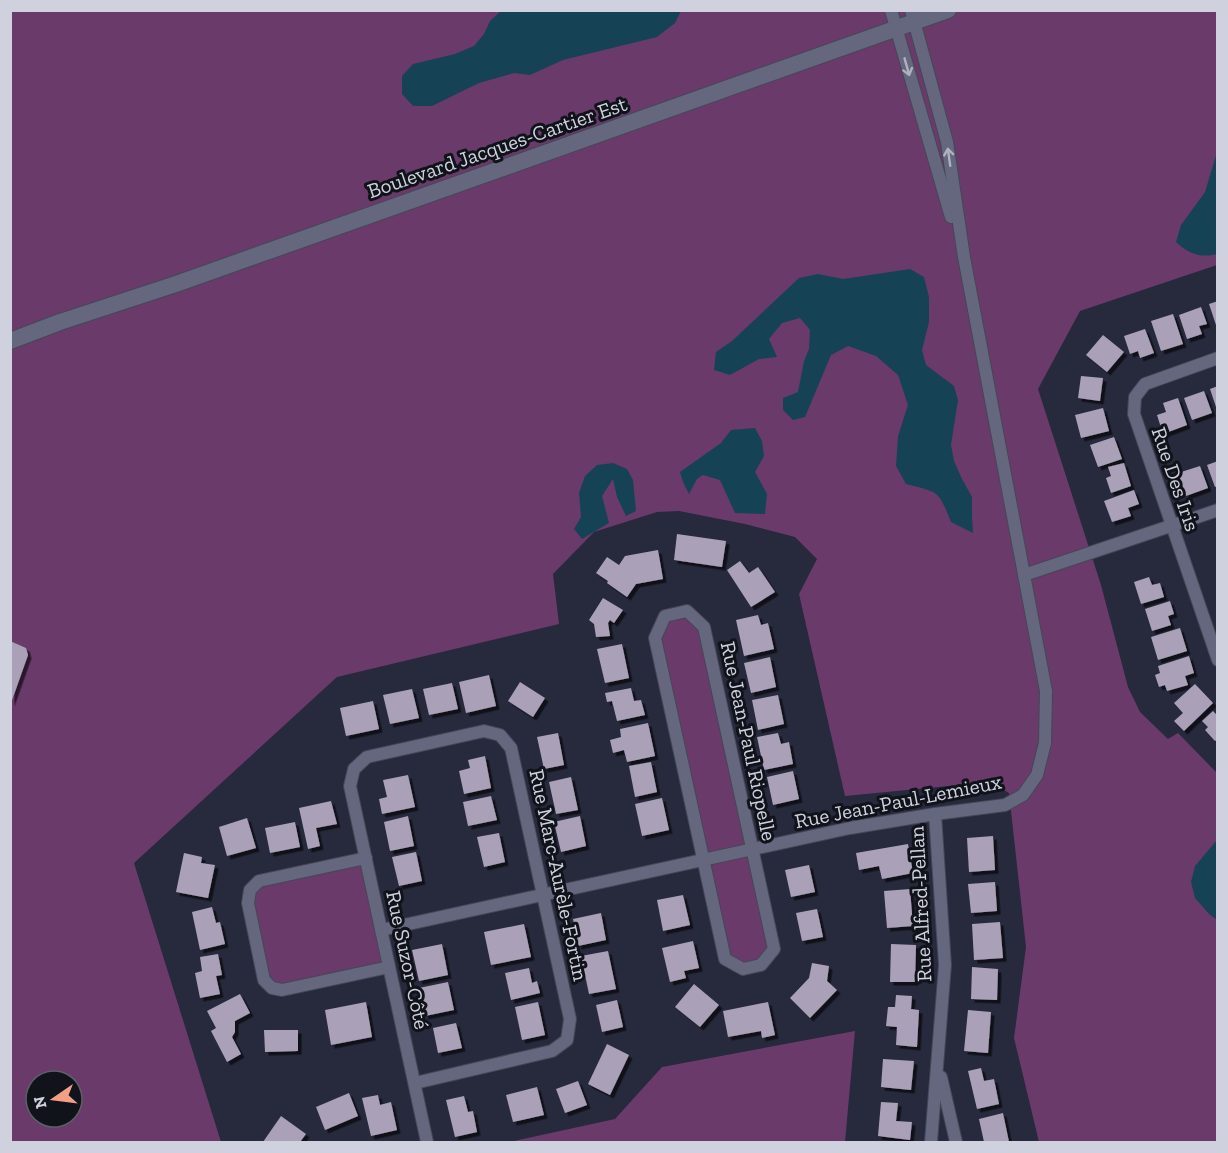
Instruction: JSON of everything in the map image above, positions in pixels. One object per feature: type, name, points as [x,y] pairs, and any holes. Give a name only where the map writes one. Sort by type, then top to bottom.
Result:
[{"type":"main road","name":"Boulevard Jacques-Cartier Est","points":[[10,341],[896,29],[913,16],[948,10]]},
{"type":"main road","name":"Boulevard Jacques-Cartier Est","points":[[10,335],[60,322]]},
{"type":"street","name":"Rue Jean-Paul-Lemieux","points":[[891,10],[964,257]]},
{"type":"street","name":"Rue Jean-Paul-Lemieux","points":[[381,930],[850,828],[1005,805],[1023,795],[1038,775],[1045,743],[1046,691],[964,257],[947,142],[913,16]]},
{"type":"street","name":"Rue Des Iris","points":[[1218,358],[1145,384],[1135,397],[1134,414],[1218,660]]},
{"type":"street","points":[[1024,575],[1218,510]]},
{"type":"street","name":"Rue Jean-Paul Riopelle","points":[[687,611],[704,627],[753,849],[774,949],[761,965],[743,969],[725,959],[656,638],[665,616],[687,611]]},
{"type":"street","name":"Rue Marc-Aurèle-Fortin","points":[[350,786],[354,769],[367,757],[484,731],[500,735],[511,748],[570,1019],[567,1040],[552,1051],[415,1083]]},
{"type":"street","name":"Rue Suzor-Côté","points":[[350,786],[427,1143]]},
{"type":"street","name":"Rue Alfred-Pellan","points":[[931,1143],[945,964],[935,814]]},
{"type":"street","points":[[366,858],[259,881],[250,890],[248,903],[264,980],[272,988],[282,990],[389,967]]},
{"type":"street","name":"Rue Alfred-Pellan","points":[[938,1064],[956,1143]]},
{"type":"shaded area","points":[[10,11],[1217,11],[1217,265],[1080,311],[1038,389],[1101,585],[1128,687],[1140,712],[1168,739],[1178,733],[1217,773],[1217,1142],[1039,1142],[1014,1038],[1026,947],[1009,793],[990,782],[845,796],[799,594],[817,559],[795,537],[679,511],[657,512],[594,532],[553,574],[559,624],[337,677],[134,863],[221,1142],[11,1142]]},
{"type":"shaded area","points":[[687,611],[704,627],[774,949],[761,965],[743,969],[725,959],[655,638],[665,616]]},
{"type":"shaded area","points":[[366,858],[389,967],[282,990],[264,980],[250,890],[259,881]]},
{"type":"shaded area","points":[[855,1031],[845,1142],[514,1142],[615,1119],[662,1067]]},
{"type":"water","points":[[501,11],[681,11],[675,23],[657,37],[563,60],[530,75],[514,73],[479,83],[432,106],[413,106],[402,94],[402,76],[413,64],[455,54],[474,46],[484,34],[490,21]]},
{"type":"water","points":[[1217,152],[1217,254],[1205,256],[1190,252],[1176,242],[1181,225],[1205,192]]},
{"type":"water","points":[[910,269],[924,277],[929,297],[929,322],[922,350],[926,365],[954,386],[958,400],[951,445],[954,461],[972,497],[973,533],[951,522],[936,494],[906,484],[896,466],[898,436],[908,405],[898,375],[876,356],[848,346],[831,355],[805,417],[793,420],[783,410],[783,398],[798,392],[804,361],[809,349],[810,330],[800,318],[782,323],[769,339],[777,357],[759,359],[730,375],[714,370],[716,352],[732,341],[799,278],[818,274],[843,279]]},
{"type":"water","points":[[755,428],[762,441],[764,456],[755,472],[767,494],[765,514],[735,513],[720,480],[703,475],[697,479],[689,494],[680,472],[721,443],[731,430]]},
{"type":"water","points":[[613,463],[627,469],[633,480],[636,511],[626,516],[617,497],[613,479],[602,496],[609,523],[582,539],[574,529],[581,517],[579,493],[585,476],[597,465]]},
{"type":"water","points":[[1217,840],[1217,920],[1195,898],[1191,882],[1195,866]]},
{"type":"building","points":[[1218,301],[1218,328],[1217,328],[1209,304]]},
{"type":"building","points":[[1201,307],[1207,324],[1199,326],[1202,334],[1187,339],[1179,315]]},
{"type":"building","points":[[1173,314],[1183,344],[1161,351],[1151,321]]},
{"type":"building","points":[[1145,329],[1154,353],[1140,358],[1138,351],[1130,354],[1124,336]]},
{"type":"building","points":[[1103,335],[1124,352],[1107,372],[1086,355]]},
{"type":"building","points":[[1081,376],[1103,378],[1100,401],[1078,398]]},
{"type":"building","points":[[1218,386],[1218,410],[1217,410],[1210,389]]},
{"type":"building","points":[[1204,391],[1212,413],[1192,420],[1184,398]]},
{"type":"building","points":[[1178,398],[1187,425],[1163,434],[1157,415],[1166,412],[1163,403]]},
{"type":"building","points":[[1103,408],[1109,431],[1081,438],[1075,415]]},
{"type":"building","points":[[1114,437],[1122,459],[1098,467],[1090,445]]},
{"type":"building","points":[[1218,461],[1218,486],[1215,487],[1207,465]]},
{"type":"building","points":[[1124,463],[1131,486],[1111,493],[1106,478],[1111,476],[1108,467]]},
{"type":"building","points":[[1200,466],[1208,488],[1186,496],[1178,473]]},
{"type":"building","points":[[1134,490],[1139,504],[1128,508],[1131,516],[1112,522],[1104,501]]},
{"type":"building","points":[[677,534],[726,541],[722,567],[674,560]]},
{"type":"building","points":[[658,550],[663,579],[636,584],[627,597],[596,573],[607,557],[619,565],[625,556]]},
{"type":"building","points":[[740,561],[749,573],[758,567],[775,592],[751,607],[727,570]]},
{"type":"building","points":[[1149,577],[1152,585],[1160,583],[1164,597],[1141,604],[1134,582]]},
{"type":"building","points":[[603,598],[623,610],[614,623],[610,620],[608,623],[610,636],[596,637],[594,624],[589,620]]},
{"type":"building","points":[[1170,601],[1174,614],[1168,616],[1171,625],[1152,631],[1145,609]]},
{"type":"building","points":[[758,615],[761,625],[768,623],[774,649],[744,656],[736,620]]},
{"type":"building","points":[[1180,628],[1187,651],[1158,660],[1151,637]]},
{"type":"building","points":[[10,641],[26,648],[28,655],[11,703]]},
{"type":"building","points":[[622,644],[629,678],[605,683],[597,649]]},
{"type":"building","points":[[1189,656],[1194,673],[1185,676],[1188,685],[1167,691],[1165,685],[1159,687],[1155,675],[1160,673],[1158,666]]},
{"type":"building","points":[[770,657],[776,687],[751,693],[744,663]]},
{"type":"building","points":[[489,675],[496,706],[466,713],[459,682]]},
{"type":"building","points":[[520,682],[545,698],[533,717],[508,701]]},
{"type":"building","points":[[452,683],[458,709],[429,715],[423,689]]},
{"type":"building","points":[[1195,684],[1213,703],[1184,731],[1174,721],[1183,713],[1174,703]]},
{"type":"building","points":[[631,688],[634,701],[641,700],[645,715],[617,721],[612,701],[607,702],[605,693]]},
{"type":"building","points":[[412,689],[419,718],[390,724],[383,695]]},
{"type":"building","points":[[778,695],[784,724],[758,730],[752,700]]},
{"type":"building","points":[[373,701],[379,729],[346,736],[340,708]]},
{"type":"building","points":[[1213,711],[1218,716],[1218,739],[1215,741],[1205,730],[1208,727],[1202,721]]},
{"type":"building","points":[[648,723],[655,756],[627,762],[624,750],[613,753],[610,740],[621,737],[620,729]]},
{"type":"building","points":[[558,733],[564,765],[544,769],[537,737]]},
{"type":"building","points":[[778,733],[781,744],[789,742],[793,764],[764,770],[757,737]]},
{"type":"building","points":[[485,756],[491,788],[464,794],[459,771],[470,768],[468,760]]},
{"type":"building","points":[[651,762],[657,792],[635,797],[629,766]]},
{"type":"building","points":[[793,771],[799,799],[773,805],[767,777]]},
{"type":"building","points":[[408,775],[415,807],[382,814],[379,799],[387,797],[383,780]]},
{"type":"building","points":[[571,777],[578,810],[556,814],[549,782]]},
{"type":"building","points":[[491,796],[497,820],[468,826],[463,802]]},
{"type":"building","points":[[662,798],[669,830],[642,836],[635,804]]},
{"type":"building","points":[[331,801],[337,824],[316,828],[320,846],[308,849],[299,808]]},
{"type":"building","points":[[408,816],[414,846],[390,851],[384,822]]},
{"type":"building","points":[[580,816],[586,846],[561,852],[554,822]]},
{"type":"building","points":[[247,818],[256,848],[227,856],[219,827]]},
{"type":"building","points":[[295,822],[300,847],[270,853],[265,828]]},
{"type":"building","points":[[499,833],[505,862],[484,867],[477,837]]},
{"type":"building","points":[[993,836],[995,870],[969,872],[967,838]]},
{"type":"building","points":[[908,844],[913,873],[882,879],[879,866],[859,870],[856,853]]},
{"type":"building","points":[[416,852],[422,881],[399,886],[392,857]]},
{"type":"building","points":[[184,853],[202,857],[201,863],[215,865],[208,898],[176,892]]},
{"type":"building","points":[[809,865],[815,892],[791,897],[785,870]]},
{"type":"building","points":[[995,882],[997,911],[971,913],[968,884]]},
{"type":"building","points":[[910,889],[913,926],[887,928],[884,891]]},
{"type":"building","points":[[683,895],[690,925],[663,931],[657,900]]},
{"type":"building","points":[[212,907],[216,923],[220,922],[225,944],[200,950],[192,912]]},
{"type":"building","points":[[817,909],[823,937],[802,941],[796,913]]},
{"type":"building","points":[[601,913],[606,940],[578,946],[573,919]]},
{"type":"building","points":[[1000,922],[1003,958],[974,960],[972,924]]},
{"type":"building","points":[[524,924],[531,957],[491,965],[484,932]]},
{"type":"building","points":[[693,941],[699,968],[684,971],[686,978],[670,982],[662,948]]},
{"type":"building","points":[[442,944],[448,975],[419,981],[412,950]]},
{"type":"building","points":[[891,944],[916,945],[915,982],[890,982]]},
{"type":"building","points":[[608,951],[616,989],[589,994],[581,956]]},
{"type":"building","points":[[218,954],[222,975],[216,976],[220,994],[200,998],[195,973],[202,971],[200,957]]},
{"type":"building","points":[[812,963],[829,966],[827,981],[837,990],[810,1018],[790,998],[809,978]]},
{"type":"building","points":[[972,967],[998,969],[997,1000],[971,999]]},
{"type":"building","points":[[529,968],[532,983],[537,981],[540,993],[511,1000],[505,973]]},
{"type":"building","points":[[448,982],[454,1010],[425,1016],[419,988]]},
{"type":"building","points":[[694,984],[719,1005],[700,1027],[675,1007]]},
{"type":"building","points":[[240,994],[250,1013],[235,1021],[235,1032],[232,1037],[241,1054],[227,1062],[211,1031],[216,1028],[207,1011]]},
{"type":"building","points":[[896,995],[912,996],[911,1009],[919,1010],[917,1047],[896,1045],[897,1027],[886,1026],[888,1007],[895,1007]]},
{"type":"building","points":[[617,1000],[623,1027],[602,1032],[596,1005]]},
{"type":"building","points":[[366,1002],[372,1037],[331,1045],[325,1010]]},
{"type":"building","points":[[538,1002],[545,1035],[522,1040],[515,1007]]},
{"type":"building","points":[[768,1002],[775,1035],[762,1038],[761,1031],[728,1037],[723,1011]]},
{"type":"building","points":[[968,1010],[991,1012],[988,1053],[964,1051]]},
{"type":"building","points":[[456,1023],[462,1048],[438,1053],[433,1028]]},
{"type":"building","points":[[264,1030],[298,1030],[298,1051],[265,1052]]},
{"type":"building","points":[[607,1044],[629,1055],[610,1095],[588,1084]]},
{"type":"building","points":[[883,1059],[914,1061],[911,1090],[881,1087]]},
{"type":"building","points":[[981,1068],[984,1081],[994,1079],[999,1104],[977,1109],[968,1071]]},
{"type":"building","points":[[578,1081],[587,1105],[565,1113],[556,1089]]},
{"type":"building","points":[[537,1087],[544,1115],[513,1122],[506,1095]]},
{"type":"building","points":[[349,1093],[358,1116],[325,1130],[316,1107]]},
{"type":"building","points":[[378,1095],[380,1105],[391,1102],[397,1130],[371,1136],[362,1098]]},
{"type":"building","points":[[464,1096],[468,1112],[473,1111],[477,1132],[455,1137],[446,1100]]},
{"type":"building","points":[[881,1102],[898,1103],[896,1121],[912,1122],[910,1140],[878,1136]]},
{"type":"building","points":[[1003,1113],[1009,1142],[984,1142],[979,1119]]},
{"type":"building","points":[[281,1116],[306,1134],[300,1142],[263,1142]]}]
